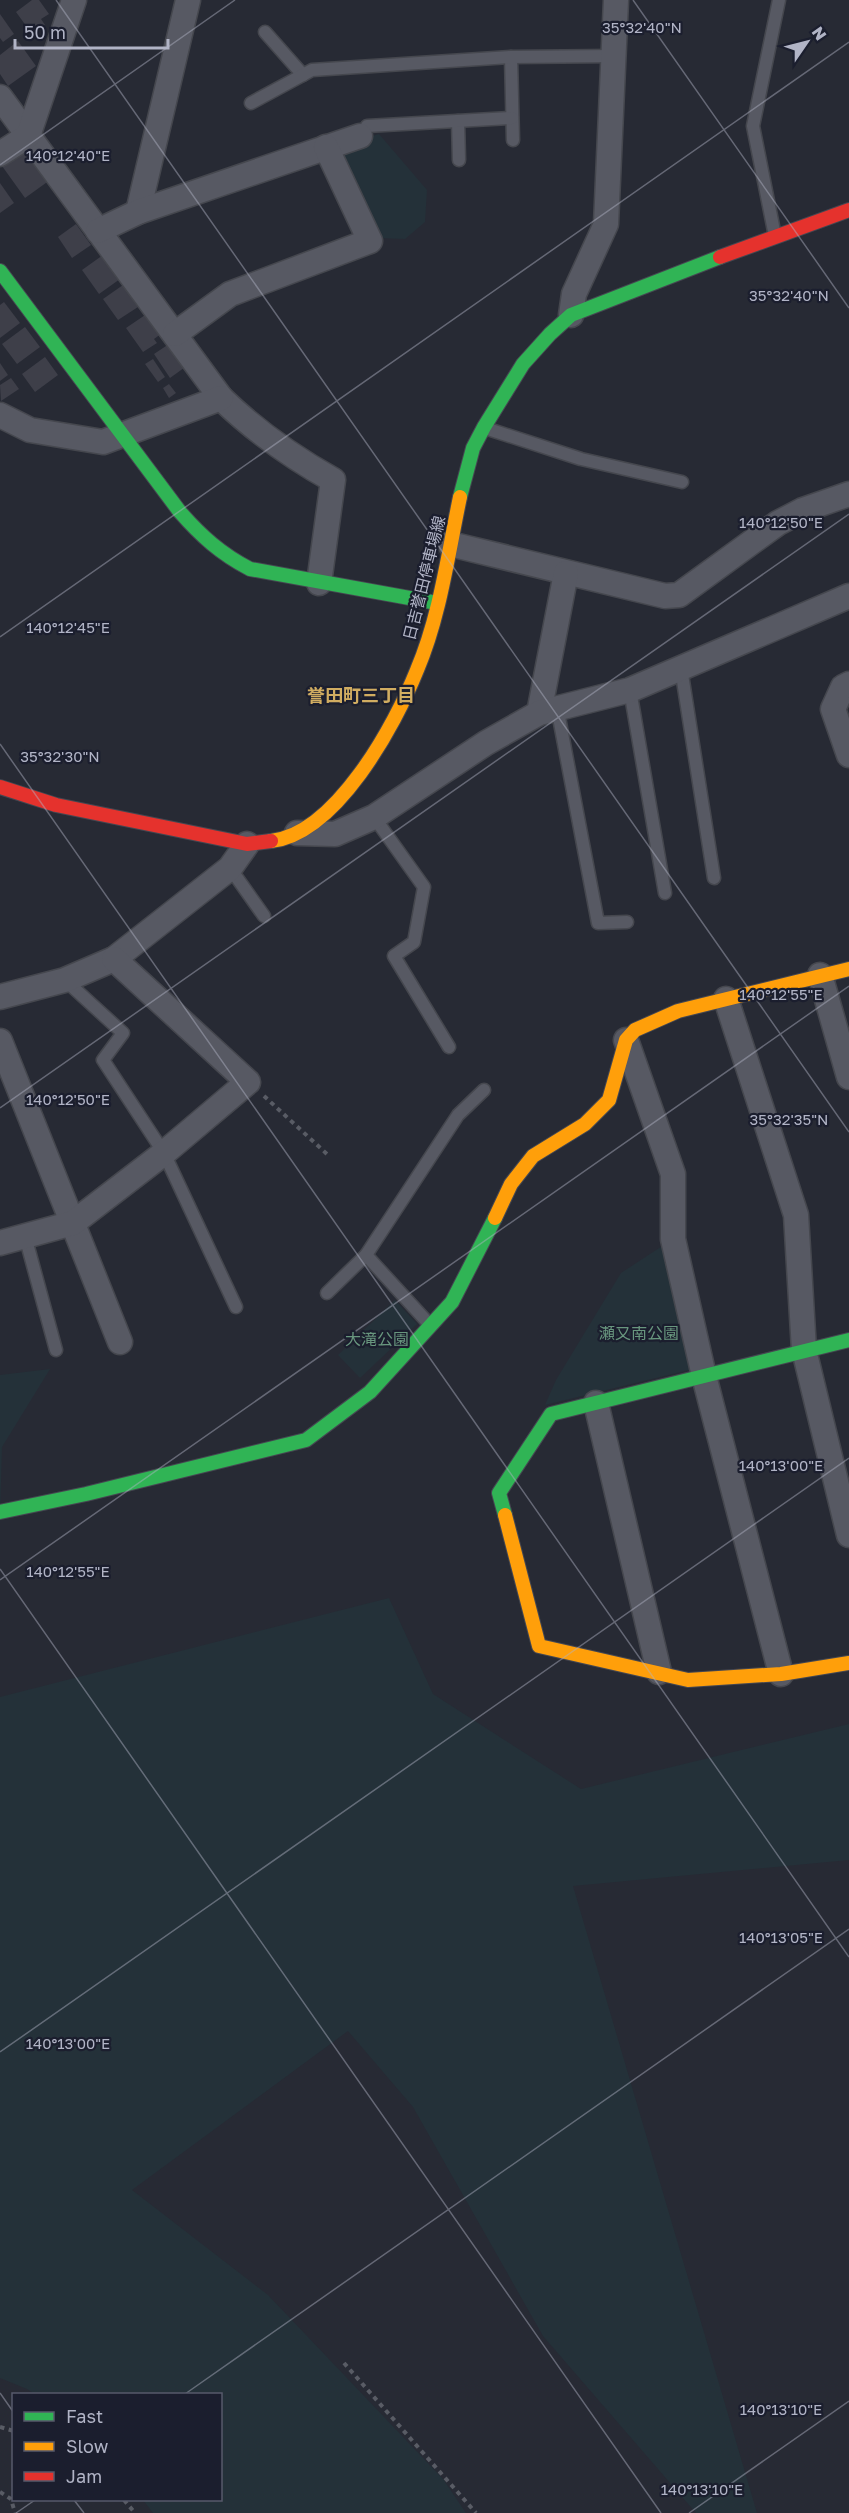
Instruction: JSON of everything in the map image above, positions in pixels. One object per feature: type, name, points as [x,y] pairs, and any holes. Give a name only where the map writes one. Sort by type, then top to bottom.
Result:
[{"type":"street","points":[[0,154],[28,136],[74,0]]},
{"type":"street","points":[[138,212],[188,0]]},
{"type":"street","points":[[571,315],[574,294],[606,224],[616,0]]},
{"type":"street","points":[[0,97],[221,398],[245,421],[295,459],[333,480],[320,583]]},
{"type":"street","points":[[98,231],[138,212],[326,147],[364,131]]},
{"type":"street","points":[[175,334],[230,294],[370,241],[326,147]]},
{"type":"street","name":"日吉誉田停車場線","points":[[0,787],[57,805],[247,843],[265,843],[297,832],[317,821],[356,779],[377,747],[418,669],[437,603],[473,448],[523,364],[571,315],[600,302],[849,210]]},
{"type":"street","points":[[0,271],[180,512],[204,539],[226,557],[250,570],[437,603]]},
{"type":"street","points":[[0,416],[30,430],[103,442],[221,398]]},
{"type":"street","points":[[450,544],[665,596],[679,595],[778,524],[802,510],[849,494]]},
{"type":"street","points":[[548,710],[566,573]]},
{"type":"street","points":[[297,832],[335,834],[374,817],[486,743],[548,710],[630,690],[849,596]]},
{"type":"street","points":[[849,684],[843,687],[833,709],[849,755]]},
{"type":"street","points":[[0,997],[65,980],[114,959],[230,868],[247,843]]},
{"type":"street","points":[[0,1243],[73,1223],[164,1153],[248,1082],[114,959]]},
{"type":"street","points":[[0,1512],[86,1494],[306,1440],[370,1392],[452,1302],[469,1273],[511,1184],[533,1156],[585,1124],[609,1100],[626,1040],[635,1030],[678,1011],[849,969]]},
{"type":"street","points":[[820,975],[849,1077]]},
{"type":"street","points":[[726,999],[796,1215],[804,1350],[849,1535]]},
{"type":"street","points":[[626,1040],[672,1174],[673,1239],[704,1376],[781,1674]]},
{"type":"street","points":[[0,1041],[7,1076],[73,1223],[120,1342]]},
{"type":"street","points":[[849,1340],[551,1414],[499,1493],[539,1646],[688,1680],[781,1674],[849,1663]]},
{"type":"street","points":[[596,1403],[658,1672]]},
{"type":"lane","points":[[776,237],[753,126],[779,0]]},
{"type":"lane","points":[[265,32],[303,75]]},
{"type":"lane","points":[[251,103],[312,70],[510,57],[614,56]]},
{"type":"lane","points":[[510,57],[513,140]]},
{"type":"lane","points":[[364,131],[512,118]]},
{"type":"lane","points":[[458,121],[459,160]]},
{"type":"lane","points":[[484,427],[581,459],[682,482]]},
{"type":"lane","points":[[681,668],[714,879]]},
{"type":"lane","points":[[630,690],[665,893]]},
{"type":"lane","points":[[548,710],[598,923],[627,922]]},
{"type":"lane","points":[[374,817],[424,887],[414,942],[394,956],[449,1047]]},
{"type":"lane","points":[[230,868],[264,916]]},
{"type":"lane","points":[[65,980],[123,1033],[103,1060],[164,1153],[236,1307]]},
{"type":"lane","points":[[327,1293],[366,1256],[458,1115],[484,1090]]},
{"type":"lane","points":[[25,1236],[56,1350]]},
{"type":"lane","points":[[366,1256],[431,1326]]},
{"type":"path","points":[[248,1082],[328,1155]]},
{"type":"path","points":[[344,2363],[476,2513]]},
{"type":"path","points":[[0,2492],[11,2499],[15,2513]]},
{"type":"path","points":[[126,2501],[135,2513]]},
{"type":"green space","points":[[379,134],[427,190],[425,222],[405,239],[378,238],[338,154],[344,145]]},
{"type":"green space","name":"瀬又南公園","points":[[673,1239],[693,1369],[545,1405],[556,1380],[621,1273]]},
{"type":"green space","name":"大滝公園","points":[[395,1300],[417,1324],[360,1378],[338,1355]]},
{"type":"green space","points":[[50,1369],[2,1447],[0,1518],[0,1375]]},
{"type":"green space","points":[[389,1598],[433,1694],[581,1789],[849,1724],[849,1860],[573,1886],[757,2513],[696,2513],[543,2336],[413,2107],[348,2031],[132,2190],[268,2295],[443,2479],[466,2513],[153,2513],[144,2501],[222,2501],[222,2393],[33,2393],[0,2378],[0,1697]]},
{"type":"building","points":[[32,0],[39,0],[49,14],[41,19],[45,25],[32,34],[16,12]]},
{"type":"building","points":[[0,14],[14,34],[3,42],[0,38]]},
{"type":"building","points":[[18,41],[36,66],[8,86],[0,74],[0,55]]},
{"type":"building","points":[[28,148],[50,180],[25,198],[2,166]]},
{"type":"building","points":[[0,183],[14,203],[0,213]]},
{"type":"building","points":[[76,224],[91,245],[72,258],[58,237]]},
{"type":"building","points":[[103,255],[120,279],[99,294],[82,270]]},
{"type":"building","points":[[123,285],[138,307],[118,320],[103,299]]},
{"type":"building","points":[[4,302],[20,323],[0,338],[0,305]]},
{"type":"building","points":[[151,311],[165,331],[154,339],[157,343],[143,352],[126,328]]},
{"type":"building","points":[[25,327],[40,347],[17,364],[2,344]]},
{"type":"building","points":[[172,342],[188,365],[170,378],[154,354]]},
{"type":"building","points":[[45,357],[58,375],[35,392],[22,374]]},
{"type":"building","points":[[153,359],[165,377],[158,382],[145,364]]},
{"type":"building","points":[[0,363],[8,375],[0,381]]},
{"type":"building","points":[[11,378],[19,389],[1,401],[0,385]]},
{"type":"building","points":[[169,384],[176,393],[169,398],[163,388]]},
{"type":"traffic: fast","points":[[460,497],[473,448],[484,427],[523,364],[550,334],[571,315],[720,257]]},
{"type":"traffic: fast","points":[[0,271],[180,512],[221,551],[250,569],[437,603]]},
{"type":"traffic: fast","points":[[0,1512],[86,1494],[306,1440],[370,1392],[452,1302],[495,1218]]},
{"type":"traffic: fast","points":[[505,1515],[499,1493],[551,1414],[849,1340]]},
{"type":"traffic: slow","points":[[271,841],[295,834],[318,819],[340,798],[360,774],[394,719],[417,670],[432,628],[460,497]]},
{"type":"traffic: slow","points":[[495,1218],[511,1184],[533,1156],[585,1124],[609,1100],[626,1040],[635,1030],[678,1011],[849,969]]},
{"type":"traffic: slow","points":[[505,1515],[539,1646],[688,1680],[781,1674],[849,1663]]},
{"type":"traffic: jam","points":[[720,257],[849,210]]},
{"type":"traffic: jam","points":[[0,787],[56,805],[247,844],[271,841]]},
{"type":"district","name":"誉田町三丁目","points":[[361,695]]}]
